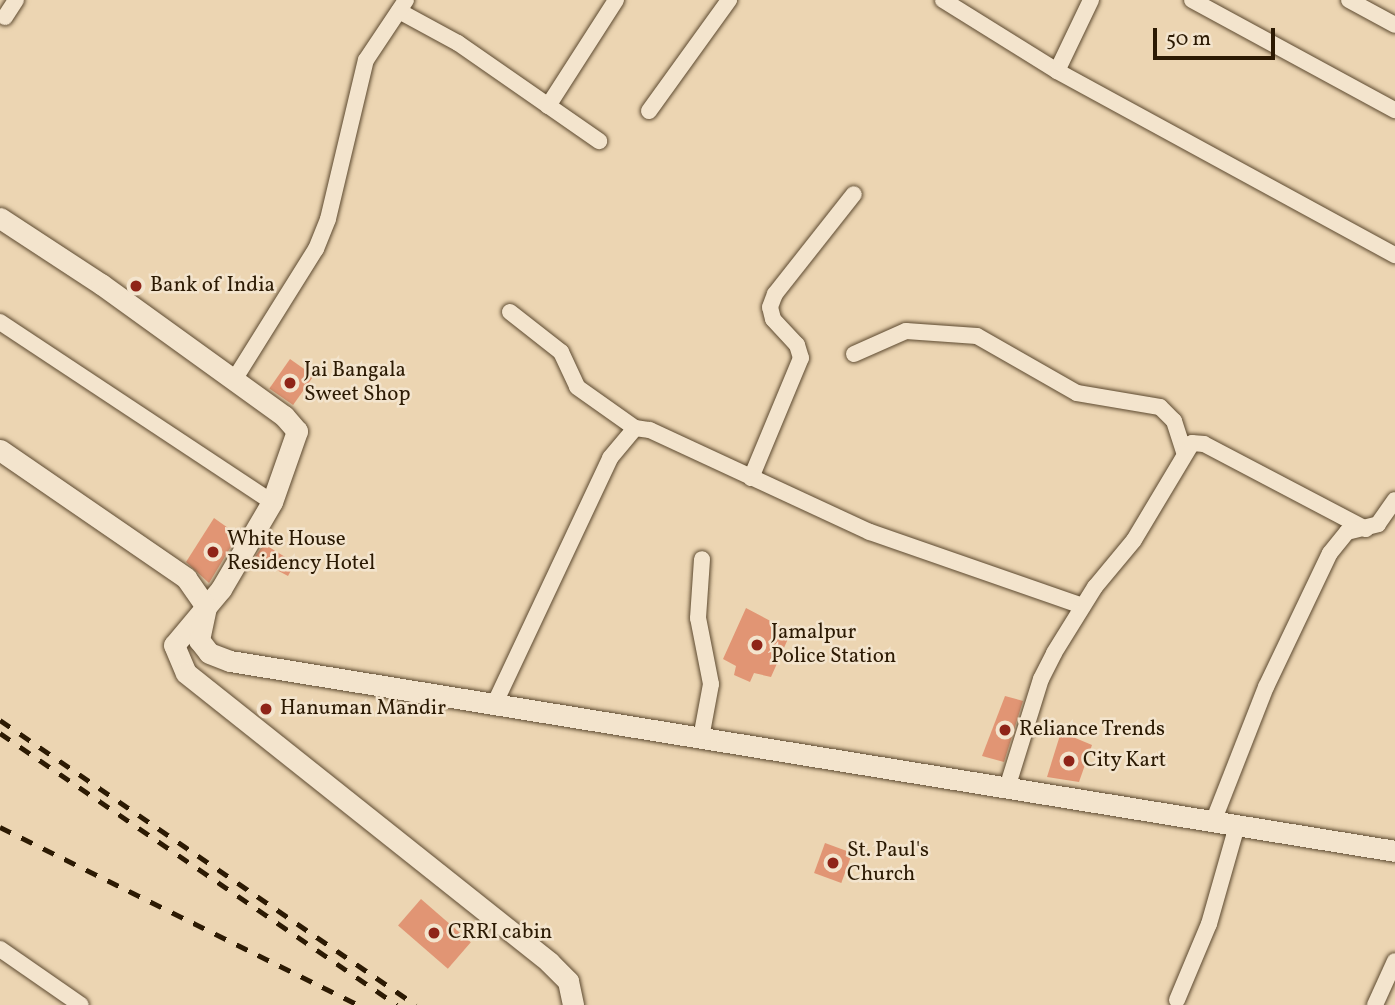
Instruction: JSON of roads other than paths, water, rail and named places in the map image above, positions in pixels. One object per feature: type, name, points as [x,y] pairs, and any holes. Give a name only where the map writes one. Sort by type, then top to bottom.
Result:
[{"type":"main road","points":[[0,218],[234,380],[297,430],[272,502],[206,607],[174,645],[176,657],[186,673],[549,961],[568,981],[573,1005]]},
{"type":"main road","points":[[0,450],[186,578],[206,607],[199,640],[209,653],[230,661],[1395,851]]},
{"type":"main road","points":[[202,687],[230,661]]},
{"type":"street","points":[[5,17],[16,0]]},
{"type":"street","points":[[548,106],[616,0]]},
{"type":"street","points":[[649,111],[729,0]]},
{"type":"street","points":[[943,0],[1057,71],[1395,255]]},
{"type":"street","points":[[1057,71],[1091,0]]},
{"type":"street","points":[[1192,0],[1395,110]]},
{"type":"street","points":[[1349,0],[1395,25]]},
{"type":"street","points":[[234,380],[316,249],[328,219],[366,60],[402,6],[599,141]]},
{"type":"street","points":[[751,478],[801,359],[797,345],[773,319],[770,307],[775,294],[854,194]]},
{"type":"street","points":[[510,312],[561,352],[577,387],[635,428],[650,430],[870,532],[1083,606]]},
{"type":"street","points":[[0,322],[272,502]]},
{"type":"street","points":[[854,354],[906,331],[977,336],[1077,393],[1160,407],[1174,421],[1184,451]]},
{"type":"street","points":[[494,705],[610,458],[635,428]]},
{"type":"street","points":[[1007,788],[1041,679],[1083,606],[1134,540],[1184,451],[1192,443],[1204,444],[1366,529]]},
{"type":"street","points":[[1213,822],[1266,687],[1330,553],[1346,532],[1366,529],[1385,517],[1395,500]]},
{"type":"street","points":[[701,738],[710,684],[698,618],[702,559]]},
{"type":"street","points":[[1177,1000],[1209,924],[1237,826]]},
{"type":"street","points":[[0,949],[81,1005]]},
{"type":"street","points":[[1375,1005],[1395,961]]},
{"type":"railway","points":[[0,720],[416,1005]]},
{"type":"railway","points":[[0,733],[397,1005]]},
{"type":"railway","points":[[0,827],[359,1005]]},
{"type":"place","name":"Bank of India","points":[[136,286]]},
{"type":"place","name":"Jai Bangala Sweet Shop","points":[[290,383]]},
{"type":"place","name":"White House Residency Hotel","points":[[213,552]]},
{"type":"place","name":"Jamalpur Police Station","points":[[757,645]]},
{"type":"place","name":"Hanuman Mandir","points":[[266,709]]},
{"type":"place","name":"Reliance Trends","points":[[1005,730]]},
{"type":"place","name":"City Kart","points":[[1069,761]]},
{"type":"place","name":"St. Paul's Church","points":[[833,863]]},
{"type":"place","name":"CRRI cabin","points":[[434,933]]}]
